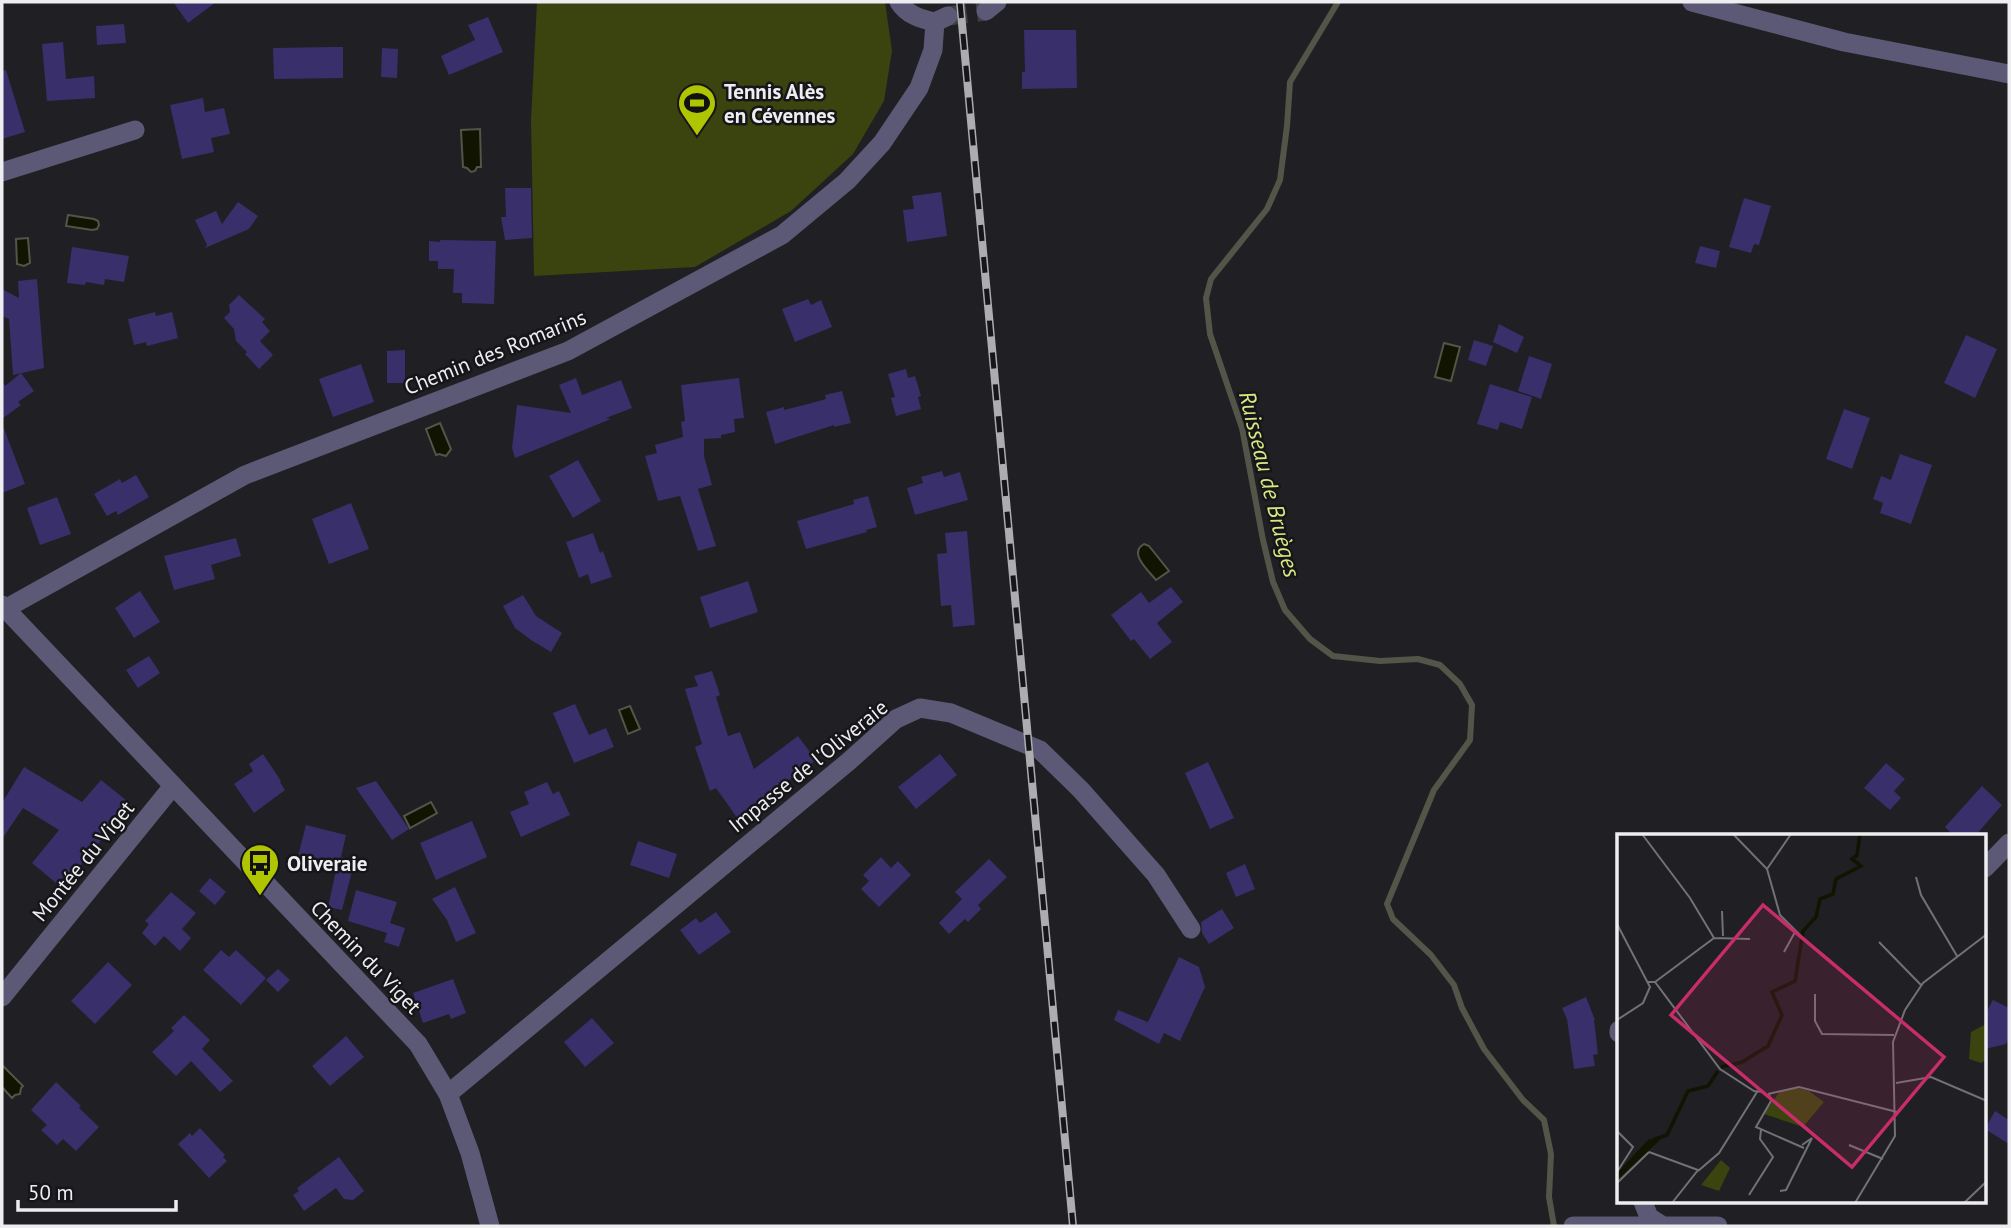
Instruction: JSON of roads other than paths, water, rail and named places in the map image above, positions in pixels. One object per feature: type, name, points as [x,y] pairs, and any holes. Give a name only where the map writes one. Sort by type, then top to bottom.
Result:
[{"type":"street","name":"Chemin des Romarins","points":[[3,607],[245,475],[568,351],[782,235],[847,181],[882,143],[919,88],[941,19],[920,19],[904,9],[899,2]]},
{"type":"street","points":[[1692,2],[1844,42],[2009,74]]},
{"type":"street","points":[[2,172],[135,130]]},
{"type":"street","name":"Chemin du Viget","points":[[3,607],[418,1044],[448,1094],[470,1153],[490,1226]]},
{"type":"street","name":"Impasse de l'Oliveraie","points":[[448,1094],[896,719],[920,708],[951,713],[1040,750],[1082,790],[1156,874],[1191,929]]},
{"type":"street","name":"Montée du Viget","points":[[2,997],[173,786]]},
{"type":"street","points":[[1986,867],[2009,843]]},
{"type":"street","points":[[1644,1204],[1649,1217],[1663,1226]]},
{"type":"street","points":[[1573,1226],[1718,1226]]},
{"type":"waterway","name":"Ruisseau de Bruèges","points":[[1338,2],[1290,82],[1280,180],[1267,209],[1211,279],[1206,298],[1210,334],[1242,428],[1263,540],[1273,582],[1285,610],[1310,639],[1333,656],[1380,661],[1418,659],[1440,665],[1460,684],[1472,705],[1470,740],[1434,790],[1387,904],[1393,919],[1431,955],[1454,985],[1462,1008],[1484,1049],[1523,1100],[1544,1120],[1551,1154],[1549,1197],[1554,1226]]},
{"type":"tunnel","points":[[948,16],[986,11]]},
{"type":"railway","points":[[960,2],[1073,1226]]},
{"type":"place","name":"Tennis Alès en Cévennes","points":[[697,137]]},
{"type":"place","name":"Oliveraie","points":[[260,897]]}]
